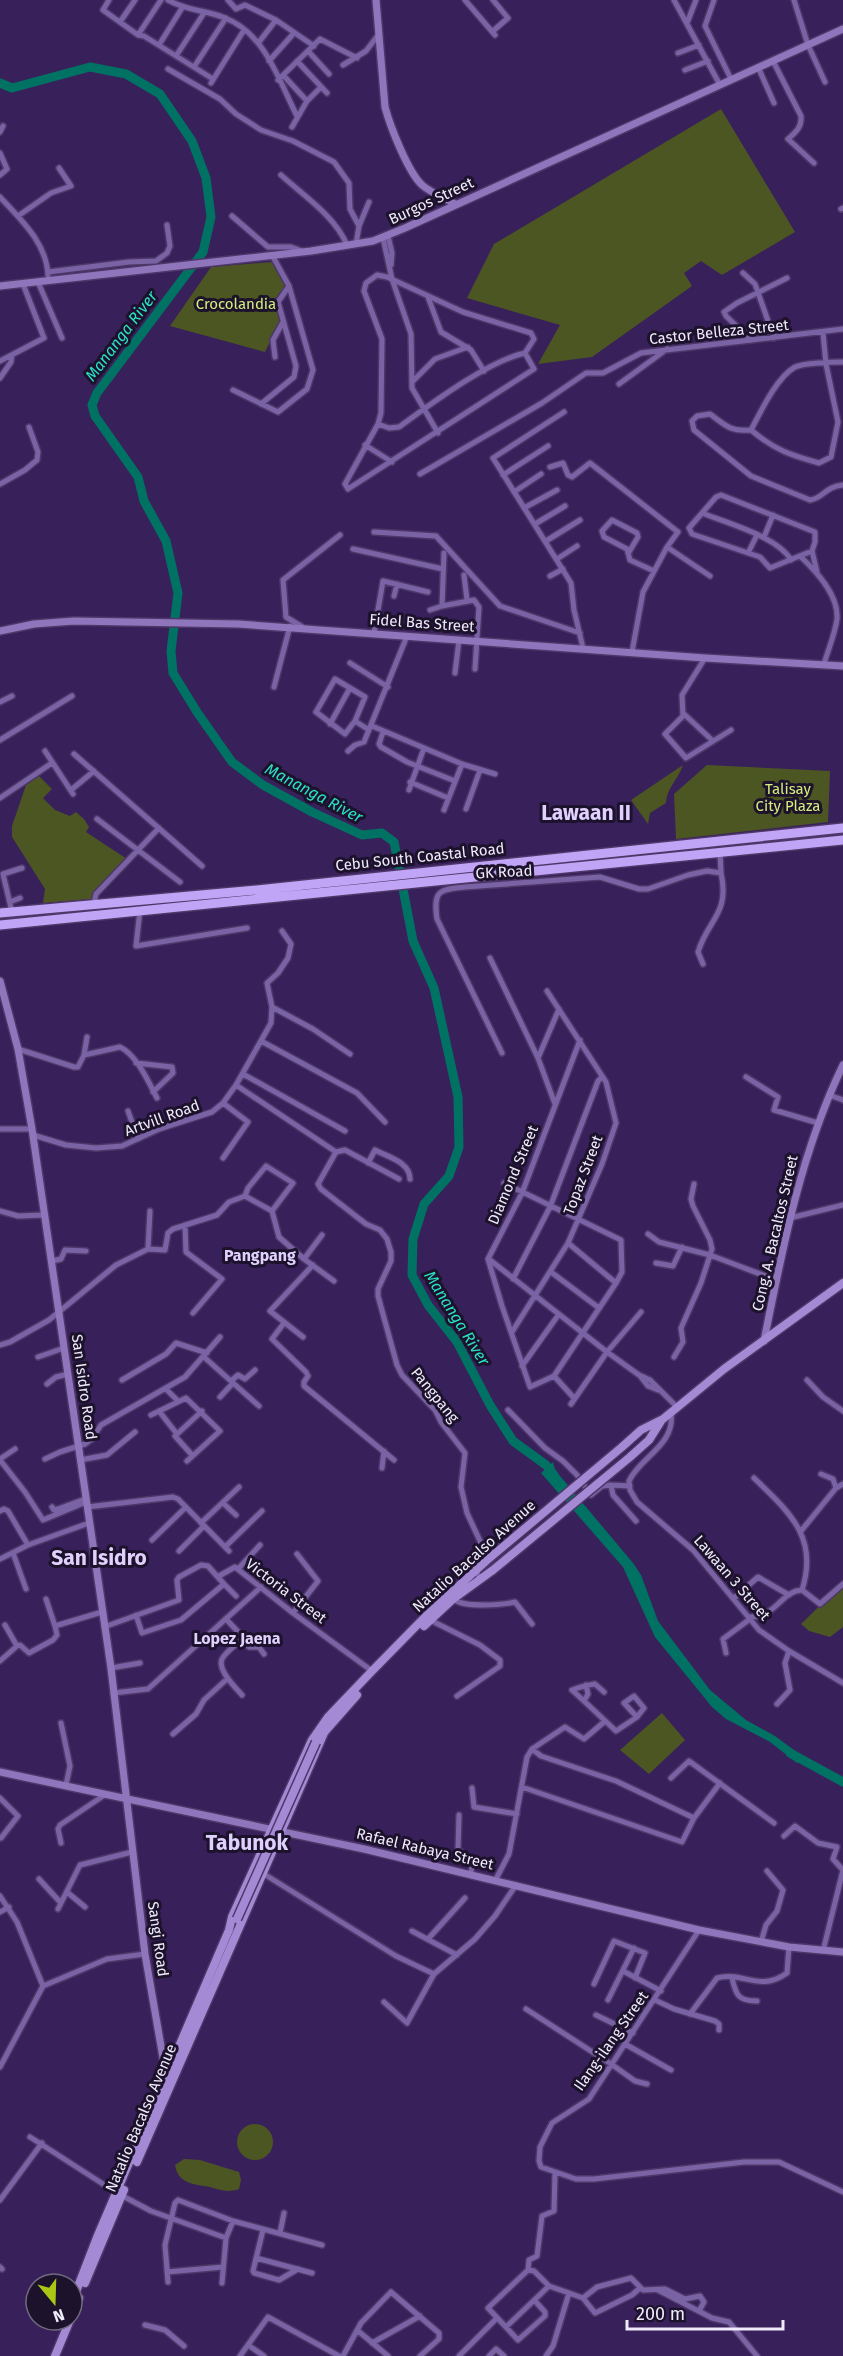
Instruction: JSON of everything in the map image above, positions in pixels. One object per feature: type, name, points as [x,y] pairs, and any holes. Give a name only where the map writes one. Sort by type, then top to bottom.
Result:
[{"type":"highway","name":"Cebu South Coastal Road","points":[[0,925],[843,828]]},
{"type":"highway","name":"Cebu South Coastal Road","points":[[506,868],[843,840]]},
{"type":"highway","name":"Cebu South Coastal Road","points":[[0,913],[11,907],[257,894]]},
{"type":"main road","name":"Natalio Bacalso Avenue","points":[[233,1931],[232,1917],[271,1830],[321,1731],[372,1671],[426,1616],[478,1575],[493,1570],[630,1457],[649,1440],[663,1419],[674,1409],[843,1283]]},
{"type":"main road","name":"Natalio Bacalso Avenue","points":[[84,2274],[237,1919],[321,1731],[430,1620],[478,1575],[486,1561],[641,1430],[663,1419]]},
{"type":"main road","name":"Natalio Bacalso Avenue","points":[[233,1931],[264,1874],[321,1731]]},
{"type":"main road","name":"Natalio Bacalso Avenue","points":[[84,2284],[119,2194]]},
{"type":"main road","points":[[49,2356],[59,2332]]},
{"type":"main road","points":[[55,2356],[65,2332]]},
{"type":"street","points":[[110,0],[103,10],[138,35],[144,36],[194,67],[212,81],[244,30]]},
{"type":"street","points":[[120,22],[135,0]]},
{"type":"street","points":[[138,35],[161,0]]},
{"type":"street","points":[[168,0],[182,8],[226,18],[259,42],[281,78],[297,116]]},
{"type":"street","points":[[228,0],[236,9],[244,5],[276,20],[314,46]]},
{"type":"street","points":[[376,0],[385,107],[389,123],[416,178],[424,187],[455,204]]},
{"type":"street","points":[[465,0],[494,33],[508,18],[495,1]]},
{"type":"street","points":[[674,0],[720,85]]},
{"type":"street","points":[[714,0],[705,26],[731,79]]},
{"type":"street","points":[[794,0],[808,45],[825,82]]},
{"type":"street","points":[[687,23],[695,1]]},
{"type":"street","points":[[159,45],[182,8]]},
{"type":"street","points":[[176,56],[204,13]]},
{"type":"street","points":[[194,67],[226,18]]},
{"type":"street","points":[[259,42],[276,20]]},
{"type":"street","name":"Burgos Street","points":[[0,286],[38,282],[49,276],[222,261],[356,244],[385,237],[843,29]]},
{"type":"street","points":[[269,61],[294,33]]},
{"type":"street","points":[[343,65],[366,51],[380,33]]},
{"type":"street","points":[[281,78],[320,39],[357,58]]},
{"type":"street","points":[[678,53],[699,45]]},
{"type":"street","points":[[308,51],[329,74]]},
{"type":"street","points":[[297,61],[327,93]]},
{"type":"street","points":[[685,70],[708,61]]},
{"type":"street","points":[[772,61],[801,116],[802,123],[788,139],[814,163]]},
{"type":"street","points":[[758,68],[774,103]]},
{"type":"street","points":[[168,69],[220,99],[236,114],[261,130],[293,141],[334,162],[349,183],[350,209],[359,226]]},
{"type":"street","points":[[281,78],[307,101]]},
{"type":"street","points":[[292,127],[307,101],[321,87]]},
{"type":"street","points":[[0,153],[7,169],[0,175]]},
{"type":"street","points":[[18,216],[51,193],[71,186],[59,168]]},
{"type":"street","points":[[280,175],[323,212],[338,228],[347,245]]},
{"type":"street","points":[[0,196],[34,235],[44,256],[49,276],[129,261],[156,261],[167,253],[170,246],[167,225]]},
{"type":"street","points":[[356,244],[359,226],[369,202]]},
{"type":"street","points":[[232,216],[268,247],[304,251]]},
{"type":"street","points":[[385,237],[392,253],[390,267],[392,279],[411,334],[411,382],[414,394],[438,432]]},
{"type":"street","points":[[233,390],[278,412],[307,389],[313,370],[289,286],[272,255]]},
{"type":"street","points":[[743,273],[752,279],[774,338]]},
{"type":"street","points":[[378,424],[389,428],[399,427],[484,371],[511,356],[525,353],[534,339],[531,333],[463,312],[392,279],[381,276],[373,277],[366,283],[364,291],[382,339],[381,413],[378,424],[345,484],[346,488],[350,488],[392,462],[533,372],[534,367],[525,353]]},
{"type":"street","points":[[751,340],[724,313],[737,303],[787,278]]},
{"type":"street","points":[[38,282],[62,338]]},
{"type":"street","points":[[0,362],[44,338],[23,284]]},
{"type":"street","points":[[261,404],[294,377],[296,366],[278,302],[289,286]]},
{"type":"street","points":[[428,297],[441,332],[468,347],[484,371]]},
{"type":"street","points":[[275,357],[273,340],[283,322]]},
{"type":"street","name":"Castor Belleza Street","points":[[420,474],[542,403],[586,373],[603,373],[641,353],[843,329]]},
{"type":"street","points":[[823,333],[826,364],[841,423],[831,457],[819,463],[776,449],[752,430],[737,432],[729,429],[710,414],[697,416],[692,421],[694,430],[704,439],[751,476],[760,480],[810,501],[817,499],[825,490],[833,486],[843,485]]},
{"type":"street","points":[[411,382],[435,359],[468,347]]},
{"type":"street","points":[[619,384],[669,348]]},
{"type":"street","points":[[0,378],[11,362],[12,355]]},
{"type":"street","points":[[752,430],[768,399],[786,373],[798,366],[843,362]]},
{"type":"street","points":[[564,412],[493,458],[571,582],[574,610],[583,648]]},
{"type":"street","points":[[0,484],[25,470],[37,460],[38,452],[29,427]]},
{"type":"street","points":[[365,445],[392,462]]},
{"type":"street","points":[[503,475],[548,446]]},
{"type":"street","points":[[550,467],[563,463],[570,477],[590,463],[678,532],[667,547],[643,592],[632,652]]},
{"type":"street","points":[[514,492],[541,474]]},
{"type":"street","points":[[524,508],[557,490]]},
{"type":"street","points":[[812,551],[770,568],[760,557],[692,534],[690,527],[716,497],[721,495],[815,532],[812,551],[817,572]]},
{"type":"street","points":[[535,524],[565,506]]},
{"type":"street","points":[[702,513],[764,537],[783,549],[791,560]]},
{"type":"street","points":[[764,537],[773,515]]},
{"type":"street","points":[[546,541],[580,520]]},
{"type":"street","points":[[629,552],[638,537],[637,534],[612,520],[602,534],[624,547],[629,552],[630,560],[654,571]]},
{"type":"street","points":[[374,532],[436,536],[500,606],[580,633]]},
{"type":"street","points":[[748,553],[757,535]]},
{"type":"street","points":[[304,628],[286,617],[283,580],[340,536]]},
{"type":"street","points":[[556,559],[576,546]]},
{"type":"street","points":[[667,547],[710,576]]},
{"type":"street","points":[[353,549],[443,569]]},
{"type":"street","points":[[442,606],[444,553]]},
{"type":"street","points":[[800,556],[817,572],[835,603],[837,615],[824,664]]},
{"type":"street","points":[[550,576],[563,569]]},
{"type":"street","points":[[464,575],[467,600]]},
{"type":"street","points":[[374,633],[383,581],[428,592]]},
{"type":"street","points":[[394,596],[397,584]]},
{"type":"street","points":[[430,610],[474,600],[478,607],[475,669]]},
{"type":"street","name":"Fidel Bas Street","points":[[0,631],[34,624],[109,620],[290,626],[705,658],[843,666]]},
{"type":"street","points":[[274,687],[290,626]]},
{"type":"street","points":[[348,751],[355,744],[364,742],[407,636]]},
{"type":"street","points":[[455,673],[459,640]]},
{"type":"street","points":[[705,658],[682,695],[684,714],[679,722],[664,734],[686,758],[731,730]]},
{"type":"street","points":[[350,663],[388,687]]},
{"type":"street","points":[[335,679],[350,688],[365,697],[345,734],[316,712],[335,679]]},
{"type":"street","points":[[330,724],[350,688]]},
{"type":"street","points":[[0,702],[12,696]]},
{"type":"street","points":[[0,740],[72,696]]},
{"type":"street","points":[[684,714],[713,741]]},
{"type":"street","points":[[354,721],[462,764],[495,774]]},
{"type":"street","points":[[383,732],[380,745],[416,765],[455,781]]},
{"type":"street","points":[[694,745],[699,750]]},
{"type":"street","points":[[409,790],[416,765],[424,748]]},
{"type":"street","points":[[45,751],[72,792],[94,771]]},
{"type":"street","points":[[74,754],[202,866]]},
{"type":"street","points":[[0,798],[52,763]]},
{"type":"street","points":[[444,810],[462,764]]},
{"type":"street","points":[[466,809],[480,770]]},
{"type":"street","points":[[410,782],[448,798]]},
{"type":"street","points":[[97,819],[180,882]]},
{"type":"street","points":[[94,903],[96,894],[159,828]]},
{"type":"street","points":[[703,964],[698,951],[717,918],[723,902],[724,885],[720,852]]},
{"type":"street","points":[[11,907],[3,874],[22,868]]},
{"type":"street","name":"GK Road","points":[[501,1053],[437,919],[436,899],[440,892],[465,886],[600,877],[639,889],[648,889],[688,875],[707,871],[721,873]]},
{"type":"street","points":[[11,907],[20,898]]},
{"type":"street","points":[[140,910],[136,946],[247,928]]},
{"type":"street","name":"Artvill Road","points":[[0,1129],[33,1132],[66,1145],[96,1148],[122,1146],[159,1129],[208,1115],[223,1103],[236,1085],[271,1023],[272,1007],[267,983],[278,973],[288,958],[291,944],[282,931]]},
{"type":"street","points":[[490,958],[538,1058],[555,1104]]},
{"type":"street","name":"San Isidro Road","points":[[0,982],[18,1049],[33,1132],[111,1668],[127,1799]]},
{"type":"street","name":"Topaz Street","points":[[512,1332],[551,1272],[579,1221],[616,1122],[606,1082],[547,991]]},
{"type":"street","points":[[272,1007],[313,1029],[350,1054]]},
{"type":"street","points":[[538,1058],[559,1009]]},
{"type":"street","points":[[18,1049],[74,1067],[80,1065],[87,1037]]},
{"type":"street","name":"Diamond Street","points":[[488,1258],[522,1193],[580,1040]]},
{"type":"street","points":[[261,1041],[357,1093],[384,1122]]},
{"type":"street","points":[[84,1055],[120,1047],[136,1063],[157,1098]]},
{"type":"street","points":[[136,1063],[172,1067],[173,1073],[153,1092]]},
{"type":"street","name":"Cong. A. Bacaltos Street","points":[[764,1341],[790,1218],[818,1122],[843,1065]]},
{"type":"street","points":[[243,1074],[345,1131]]},
{"type":"street","points":[[513,1279],[550,1207],[598,1081],[602,1077]]},
{"type":"street","points":[[746,1077],[778,1097],[774,1110],[818,1122]]},
{"type":"street","points":[[236,1085],[336,1152],[345,1150],[399,1179]]},
{"type":"street","points":[[829,1095],[843,1100]]},
{"type":"street","points":[[223,1103],[248,1122],[223,1158]]},
{"type":"street","points":[[128,1111],[138,1138]]},
{"type":"street","points":[[368,1163],[375,1150],[404,1165],[408,1169],[410,1179]]},
{"type":"street","name":"Pangpang","points":[[336,1152],[318,1185],[366,1224],[380,1230],[387,1239],[392,1255],[389,1268],[378,1289],[381,1311],[402,1375],[435,1410],[465,1454],[461,1487],[467,1513],[480,1541],[482,1551],[482,1556],[474,1568],[478,1575]]},
{"type":"street","points":[[0,1345],[35,1329],[116,1265],[148,1249],[165,1250],[168,1233],[217,1215],[229,1202],[245,1196],[248,1188],[266,1166],[293,1183],[272,1211]]},
{"type":"street","points":[[488,1258],[530,1388],[554,1376],[616,1283],[622,1272],[621,1240],[504,1183]]},
{"type":"street","points":[[674,1357],[683,1342],[681,1328],[701,1283],[712,1247],[692,1201],[694,1185]]},
{"type":"street","points":[[245,1196],[272,1211],[279,1237],[334,1281]]},
{"type":"street","points":[[790,1218],[843,1205]]},
{"type":"street","points":[[0,1211],[18,1216],[45,1215]]},
{"type":"street","points":[[148,1249],[150,1211]]},
{"type":"street","points":[[185,1225],[186,1252],[222,1279],[193,1313]]},
{"type":"street","points":[[648,1234],[657,1241],[710,1255],[776,1280]]},
{"type":"street","points":[[304,1259],[322,1235]]},
{"type":"street","points":[[568,1243],[616,1283]]},
{"type":"street","points":[[656,1263],[673,1266],[682,1247]]},
{"type":"street","points":[[52,1261],[62,1259],[65,1250],[86,1251]]},
{"type":"street","points":[[488,1258],[639,1375],[648,1386],[658,1390],[674,1409],[671,1428],[631,1477],[630,1486],[602,1486],[591,1495],[577,1475],[545,1448],[508,1410]]},
{"type":"street","points":[[303,1337],[270,1311],[313,1265]]},
{"type":"street","points":[[551,1272],[599,1308]]},
{"type":"street","points":[[571,1404],[607,1352],[641,1312]]},
{"type":"street","points":[[522,1366],[559,1314]]},
{"type":"street","points":[[284,1323],[272,1339],[306,1372],[308,1376],[304,1386],[394,1460]]},
{"type":"street","points":[[45,1460],[92,1439],[101,1425],[125,1409],[185,1377],[220,1337]]},
{"type":"street","points":[[122,1380],[166,1354],[176,1343],[206,1355],[259,1406]]},
{"type":"street","points":[[38,1357],[64,1348]]},
{"type":"street","points":[[220,1398],[236,1375],[245,1379],[255,1370]]},
{"type":"street","points":[[47,1384],[56,1377],[68,1374]]},
{"type":"street","points":[[554,1376],[574,1398]]},
{"type":"street","points":[[807,1380],[823,1397],[843,1411]]},
{"type":"street","points":[[166,1389],[178,1401]]},
{"type":"street","points":[[151,1415],[186,1398],[220,1431],[187,1461]]},
{"type":"street","points":[[159,1411],[192,1455]]},
{"type":"street","points":[[177,1434],[202,1412]]},
{"type":"street","points":[[80,1460],[107,1455],[135,1432]]},
{"type":"street","points":[[15,1449],[0,1460],[25,1492],[42,1520],[86,1503]]},
{"type":"street","points":[[382,1468],[384,1451]]},
{"type":"street","points":[[801,1531],[841,1486],[833,1479],[821,1474]]},
{"type":"street","points":[[754,1478],[791,1514],[801,1531],[808,1550],[806,1575],[801,1590]]},
{"type":"street","points":[[611,1485],[613,1495],[636,1521]]},
{"type":"street","name":"Lawaan 3 Street","points":[[630,1486],[637,1502],[693,1550],[759,1630],[843,1683]]},
{"type":"street","points":[[179,1551],[239,1487]]},
{"type":"street","points":[[52,1507],[54,1510],[86,1503],[173,1497],[186,1507],[227,1549],[262,1511]]},
{"type":"street","points":[[223,1503],[236,1515]]},
{"type":"street","points":[[152,1540],[186,1507]]},
{"type":"street","points":[[0,1511],[8,1510],[28,1545]]},
{"type":"street","points":[[0,1559],[28,1545],[89,1523]]},
{"type":"street","points":[[238,1569],[260,1545]]},
{"type":"street","points":[[13,1552],[26,1589]]},
{"type":"street","points":[[293,1613],[318,1581],[297,1554]]},
{"type":"street","points":[[104,1627],[179,1600],[177,1580],[201,1565],[208,1566],[236,1596]]},
{"type":"street","name":"Victoria Street","points":[[219,1576],[232,1568],[238,1569],[372,1671]]},
{"type":"street","points":[[734,1598],[758,1577],[789,1595]]},
{"type":"street","points":[[136,1615],[142,1633],[177,1622],[225,1584]]},
{"type":"street","points":[[726,1653],[723,1639],[749,1618],[764,1616],[796,1590],[801,1590],[820,1604],[843,1584]]},
{"type":"street","points":[[113,1693],[148,1689],[261,1587]]},
{"type":"street","points":[[4,1624],[17,1646],[20,1645],[26,1652],[33,1651],[56,1637],[55,1626],[46,1599]]},
{"type":"street","points":[[453,1599],[468,1604],[515,1602],[532,1624]]},
{"type":"street","points":[[55,1626],[102,1612]]},
{"type":"street","points":[[226,1619],[249,1647],[259,1647],[264,1653]]},
{"type":"street","points":[[430,1620],[480,1645],[500,1660],[500,1666],[457,1696]]},
{"type":"street","points":[[242,1638],[221,1660],[227,1679],[242,1695]]},
{"type":"street","points":[[0,1661],[17,1646]]},
{"type":"street","points":[[777,1704],[790,1690],[785,1663],[789,1651]]},
{"type":"street","points":[[111,1668],[140,1663]]},
{"type":"street","points":[[173,1734],[196,1714],[204,1700],[227,1679]]},
{"type":"street","points":[[604,1692],[595,1684],[572,1690],[616,1731],[637,1717]]},
{"type":"street","points":[[584,1701],[588,1694],[586,1685]]},
{"type":"street","points":[[496,1879],[509,1854],[526,1757],[532,1749],[565,1727],[584,1739],[604,1722]]},
{"type":"street","points":[[61,1723],[70,1766],[66,1785]]},
{"type":"street","points":[[532,1749],[541,1756],[616,1781],[694,1818]]},
{"type":"street","points":[[671,1778],[689,1761],[774,1823]]},
{"type":"street","name":"Rafael Rabaya Street","points":[[0,1772],[471,1873],[699,1930],[789,1947],[843,1952]]},
{"type":"street","points":[[522,1787],[682,1842],[694,1818],[720,1783]]},
{"type":"street","points":[[472,1788],[474,1808],[517,1815]]},
{"type":"street","points":[[61,1843],[58,1829],[60,1825],[105,1794]]},
{"type":"street","points":[[0,1798],[18,1816],[0,1838]]},
{"type":"street","name":"Sangi Road","points":[[127,1799],[146,1954],[170,2078]]},
{"type":"street","points":[[459,1815],[458,1849],[472,1864],[471,1873]]},
{"type":"street","points":[[784,1836],[795,1826],[818,1843],[837,1848],[833,1859],[843,1870],[823,1951]]},
{"type":"street","points":[[58,1910],[80,1865],[132,1852]]},
{"type":"street","points":[[761,1942],[766,1924],[777,1911],[782,1887],[766,1871]]},
{"type":"street","points":[[264,1874],[396,1956],[434,1974]]},
{"type":"street","points":[[39,1879],[61,1903]]},
{"type":"street","points":[[384,2002],[407,2023],[434,1974],[457,1955],[495,1916],[516,1885]]},
{"type":"street","points":[[67,1892],[85,1907]]},
{"type":"street","points":[[0,1896],[17,1922],[43,1986]]},
{"type":"street","points":[[428,1939],[465,1898]]},
{"type":"street","points":[[0,1912],[9,1907]]},
{"type":"street","name":"Ilang-ilang Street","points":[[555,2173],[541,2167],[539,2161],[540,2147],[552,2123],[588,2099],[699,1930]]},
{"type":"street","points":[[412,1931],[457,1955]]},
{"type":"street","points":[[594,1984],[612,1942],[616,1941],[642,1952],[645,1956],[635,1978]]},
{"type":"street","points":[[690,2014],[714,1980],[723,1977],[768,1983],[778,1979],[787,1972],[789,1947]]},
{"type":"street","points":[[608,2000],[634,1948]]},
{"type":"street","points":[[2,2064],[43,1986],[107,1959],[146,1954]]},
{"type":"street","points":[[623,1971],[661,1990]]},
{"type":"street","points":[[732,1978],[735,1991],[740,1998],[745,2001],[757,2001]]},
{"type":"street","points":[[655,2000],[715,2021],[719,2024],[719,2030]]},
{"type":"street","points":[[526,2009],[635,2081],[647,2084]]},
{"type":"street","points":[[596,2015],[633,2033]]},
{"type":"street","points":[[626,2044],[671,2070]]},
{"type":"street","points":[[30,2137],[119,2194],[151,2211],[226,2238]]},
{"type":"street","points":[[0,2200],[42,2143]]},
{"type":"street","points":[[534,2301],[545,2316],[520,2340],[516,2340],[488,2308],[528,2270],[529,2260],[537,2256],[542,2216],[554,2211],[555,2173],[576,2179],[594,2179],[744,2162],[779,2162],[843,2192]]},
{"type":"street","points":[[168,2282],[165,2246],[175,2203],[180,2200],[233,2221],[322,2245]]},
{"type":"street","points":[[280,2233],[284,2213]]},
{"type":"street","points":[[222,2283],[226,2238],[233,2221]]},
{"type":"street","points":[[263,2230],[253,2271],[255,2274],[279,2280],[298,2269]]},
{"type":"street","points":[[256,2258],[312,2272]]},
{"type":"street","points":[[167,2272],[224,2267]]},
{"type":"street","points":[[528,2270],[534,2271],[549,2286],[583,2298],[592,2312],[598,2313],[632,2295],[640,2288]]},
{"type":"street","points":[[583,2298],[597,2288],[631,2278],[640,2288],[649,2291],[657,2290],[683,2301],[712,2318],[729,2322],[758,2356]]},
{"type":"street","points":[[506,2327],[549,2286]]},
{"type":"street","points":[[240,2356],[268,2317],[341,2356],[361,2323],[389,2292],[393,2292],[439,2332],[440,2336],[420,2356]]},
{"type":"street","points":[[546,2356],[553,2346],[569,2293]]},
{"type":"street","points":[[683,2301],[700,2296],[704,2302],[699,2311]]},
{"type":"street","points":[[372,2343],[420,2316]]},
{"type":"street","points":[[459,2356],[497,2318]]},
{"type":"street","points":[[145,2325],[165,2330],[184,2346]]},
{"type":"street","points":[[357,2330],[388,2356]]},
{"type":"street","points":[[248,2345],[264,2356]]},
{"type":"street","points":[[489,2356],[496,2349],[504,2356]]},
{"type":"green space","points":[[721,109],[795,232],[722,275],[701,261],[684,273],[692,286],[592,357],[538,364],[560,325],[467,298],[494,244]]},
{"type":"green space","name":"Crocolandia","points":[[273,262],[286,285],[274,300],[281,319],[265,352],[170,326],[211,267]]},
{"type":"green space","points":[[683,765],[668,793],[666,803],[650,813],[648,824],[631,800]]},
{"type":"green space","name":"Talisay City Plaza","points":[[707,765],[830,771],[828,822],[676,839],[674,794]]},
{"type":"green space","points":[[39,776],[52,789],[43,798],[55,810],[70,816],[76,812],[89,827],[86,832],[127,859],[91,899],[43,903],[45,889],[12,837],[12,826],[26,785]]},
{"type":"green space","points":[[843,1583],[843,1627],[830,1637],[809,1631],[801,1624]]},
{"type":"green space","points":[[662,1713],[685,1740],[649,1774],[620,1750]]},
{"type":"green space","points":[[255,2124],[268,2129],[273,2142],[268,2155],[255,2160],[242,2155],[237,2142],[242,2129]]},
{"type":"green space","points":[[184,2159],[200,2160],[239,2172],[241,2180],[239,2189],[224,2191],[183,2180],[175,2165]]},
{"type":"shaded area","points":[[553,1462],[555,1470],[633,1563],[641,1575],[658,1621],[710,1690],[746,1720],[775,1736],[802,1756],[797,1763],[770,1742],[726,1719],[712,1707],[655,1637],[623,1567],[541,1473]]},
{"type":"waterway","name":"Mananga River","points":[[0,83],[12,88],[90,67],[126,74],[160,94],[192,141],[206,178],[211,217],[203,252],[97,393],[92,405],[95,416],[138,477],[144,501],[166,541],[178,593],[171,651],[173,673],[197,712],[232,762],[263,785],[312,812],[362,835],[382,833],[394,842],[413,941],[434,988],[458,1097],[459,1147],[449,1176],[424,1204],[413,1239],[412,1275],[428,1305],[457,1342],[490,1405],[513,1441],[546,1465],[554,1475]]},
{"type":"waterway","name":"Mananga River","points":[[790,1753],[843,1782]]},
{"type":"district","name":"Lawaan II","points":[[586,813]]},
{"type":"district","name":"Pangpang","points":[[260,1255]]},
{"type":"district","name":"San Isidro","points":[[99,1558]]},
{"type":"district","name":"Lopez Jaena","points":[[237,1638]]},
{"type":"district","name":"Tabunok","points":[[247,1843]]}]
